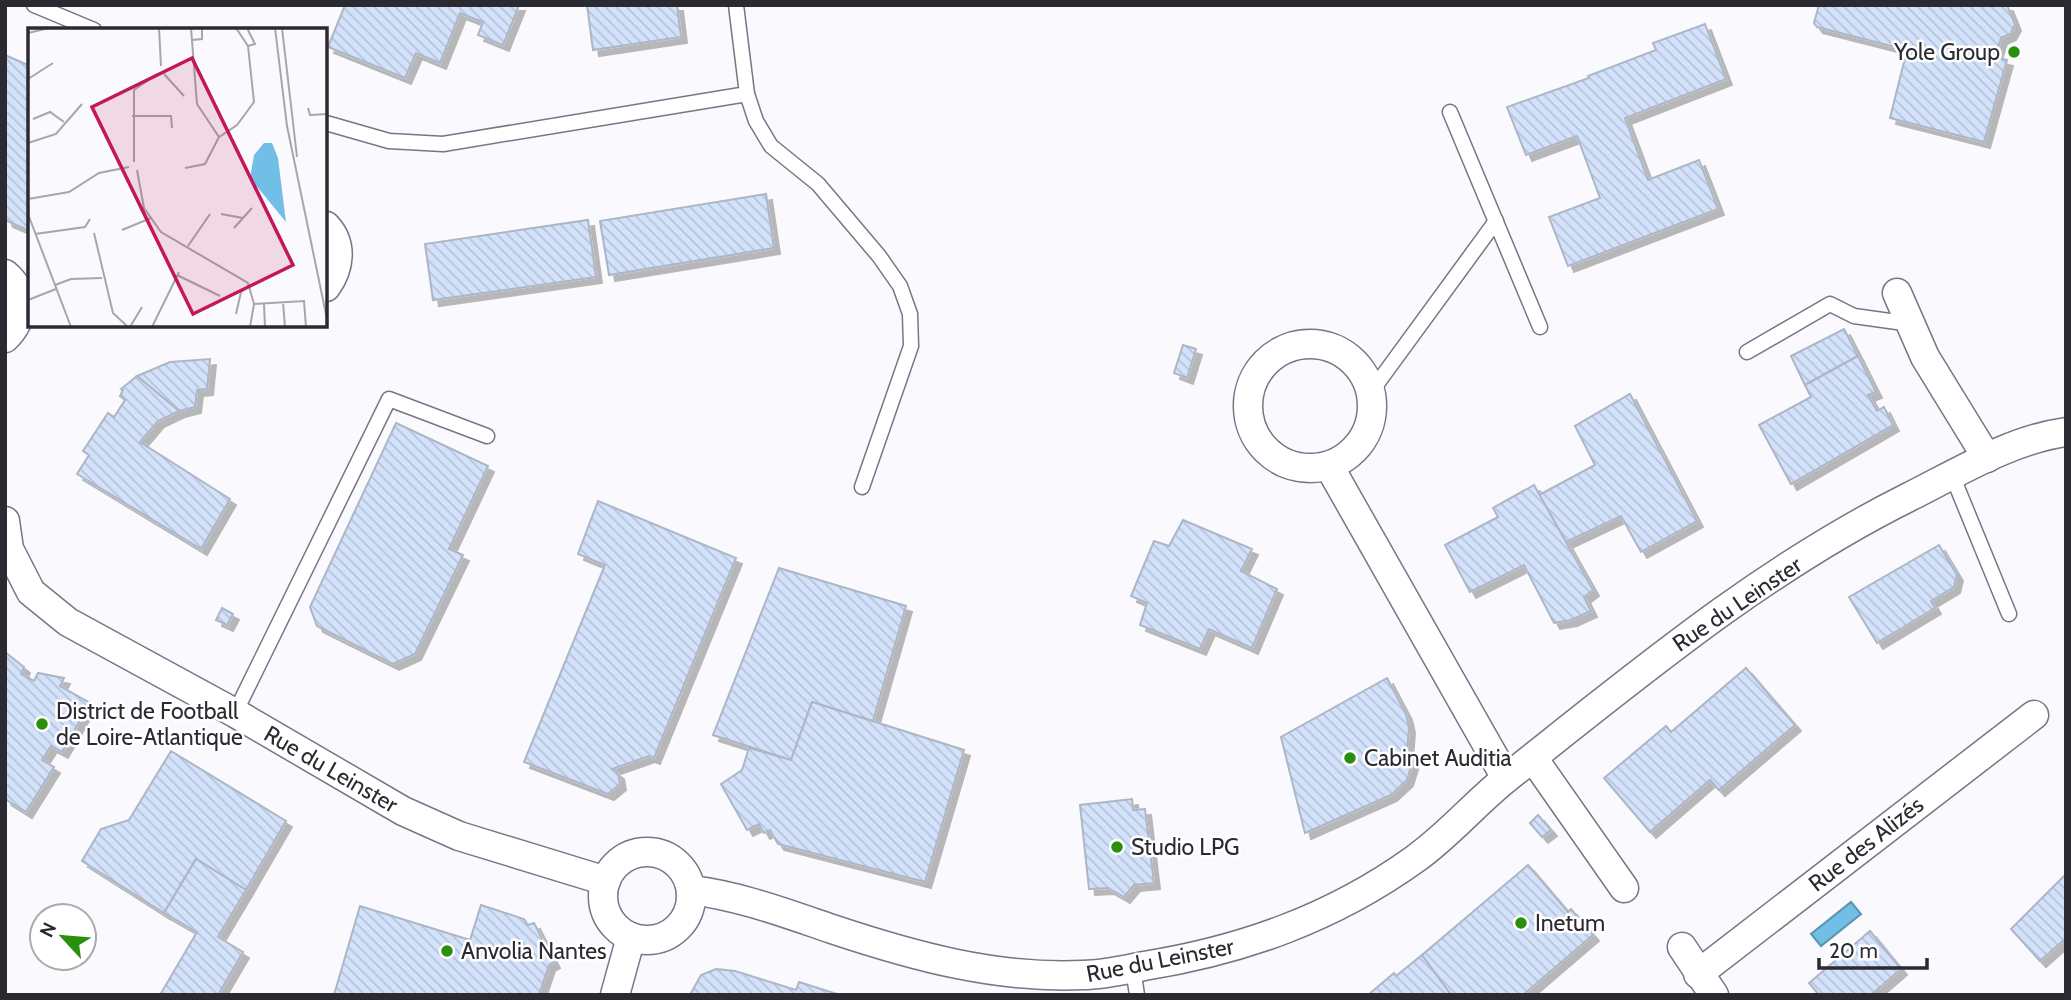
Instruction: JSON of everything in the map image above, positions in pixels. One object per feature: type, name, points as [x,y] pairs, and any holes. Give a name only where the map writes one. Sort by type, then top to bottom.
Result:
[{"type":"street","points":[[327,228],[336,243],[338,258],[335,273],[327,285]]},
{"type":"street","points":[[5,338],[20,316],[18,284]]},
{"type":"street","points":[[1897,293],[1926,357],[1987,458]]},
{"type":"street","points":[[1314,343],[1333,348],[1350,358],[1364,373],[1371,392],[1372,411],[1368,429],[1359,445],[1346,457],[1329,466],[1310,469],[1290,466],[1273,457],[1259,443],[1250,425],[1247,406],[1251,386],[1260,368],[1275,354],[1293,345],[1314,343]]},
{"type":"street","name":"Rue du Leinster","points":[[691,890],[733,895],[836,930],[954,964],[1021,975],[1087,975],[1135,981],[1197,958],[1281,933],[1357,898],[1419,856],[1506,778],[1647,666],[1755,588],[1874,514],[1952,475],[2041,436],[2065,437]]},
{"type":"street","points":[[1329,466],[1506,778]]},
{"type":"street","name":"Rue du Leinster","points":[[5,521],[9,549],[31,592],[68,622],[235,713],[403,811],[459,836],[606,881]]},
{"type":"street","name":"Rue des Alizés","points":[[1682,947],[1706,984],[2034,715]]},
{"type":"street","points":[[1533,758],[1624,888]]},
{"type":"street","points":[[645,852],[658,853],[680,866],[691,890],[690,905],[674,930],[661,937],[646,940],[632,937],[610,920],[603,895],[606,881],[621,860],[645,852]]},
{"type":"street","points":[[615,995],[632,937]]},
{"type":"lane","points":[[34,5],[89,28]]},
{"type":"lane","points":[[736,5],[747,94],[756,121],[771,146],[818,184],[879,256],[900,286],[910,314],[911,346],[862,486]]},
{"type":"lane","points":[[327,123],[389,141],[443,144],[747,94]]},
{"type":"lane","points":[[1450,112],[1540,327]]},
{"type":"lane","points":[[1371,392],[1496,221]]},
{"type":"lane","points":[[1747,352],[1830,304],[1854,316],[1912,324]]},
{"type":"lane","points":[[235,713],[389,399],[487,436]]},
{"type":"lane","points":[[1952,475],[2009,614]]},
{"type":"water","points":[[1851,902],[1861,914],[1821,946],[1811,934]]},
{"type":"building","points":[[345,5],[519,5],[503,45],[478,35],[483,22],[460,13],[440,63],[416,53],[405,78],[328,47]]},
{"type":"building","points":[[587,5],[677,5],[681,37],[593,50]]},
{"type":"building","points":[[1819,5],[2007,5],[2015,25],[2010,34],[2001,38],[1995,57],[2007,60],[1984,142],[1890,118],[1907,50],[1817,27],[1814,23]]},
{"type":"building","points":[[1705,24],[1726,79],[1625,118],[1648,180],[1699,160],[1718,209],[1568,266],[1549,217],[1600,198],[1577,136],[1526,155],[1507,107],[1589,78],[1588,76],[1656,50],[1653,43]]},
{"type":"building","points":[[5,55],[28,65],[28,230],[7,221]]},
{"type":"building","points":[[766,194],[774,248],[609,275],[600,221]]},
{"type":"building","points":[[588,220],[596,277],[433,300],[425,244]]},
{"type":"building","points":[[1844,329],[1858,356],[1805,385],[1791,356]]},
{"type":"building","points":[[1183,345],[1196,349],[1187,378],[1174,373]]},
{"type":"building","points":[[1858,356],[1876,392],[1868,395],[1877,411],[1884,407],[1893,425],[1791,484],[1759,425],[1811,397],[1805,385]]},
{"type":"building","points":[[210,359],[207,389],[197,390],[195,407],[179,411],[137,376],[170,362]]},
{"type":"building","points":[[137,376],[179,411],[158,421],[140,442],[230,499],[201,549],[77,474],[89,455],[83,451],[108,413],[114,417],[125,400],[120,396],[123,390],[121,389]]},
{"type":"building","points":[[1630,394],[1697,521],[1641,552],[1621,516],[1566,542],[1539,495],[1595,465],[1575,426]]},
{"type":"building","points":[[396,423],[488,466],[449,549],[463,555],[415,654],[393,664],[317,626],[310,607]]},
{"type":"building","points":[[1534,485],[1593,590],[1584,597],[1591,611],[1571,620],[1554,623],[1524,565],[1470,592],[1445,545],[1498,517],[1493,508]]},
{"type":"building","points":[[598,501],[736,558],[654,758],[649,756],[612,769],[618,773],[620,784],[608,794],[524,762],[605,565],[578,554]]},
{"type":"building","points":[[1183,520],[1252,549],[1241,571],[1277,589],[1252,648],[1209,629],[1200,649],[1140,625],[1147,603],[1131,596],[1154,541],[1169,546]]},
{"type":"building","points":[[1939,545],[1957,575],[1954,587],[1931,601],[1935,608],[1877,643],[1849,597]]},
{"type":"building","points":[[779,568],[906,606],[873,721],[812,702],[791,760],[713,735]]},
{"type":"building","points":[[222,608],[233,614],[227,625],[216,620]]},
{"type":"building","name":"District de Football de Loire-Atlantique","points":[[5,652],[24,667],[21,674],[34,681],[38,673],[64,678],[60,686],[90,703],[62,752],[51,746],[42,760],[54,767],[26,812],[5,799]]},
{"type":"building","points":[[1746,668],[1795,725],[1719,790],[1710,780],[1650,832],[1604,778],[1666,726],[1671,732]]},
{"type":"building","name":"Cabinet Auditia","points":[[1387,678],[1406,714],[1409,727],[1407,752],[1415,754],[1407,780],[1391,795],[1305,833],[1281,737]]},
{"type":"building","points":[[812,702],[964,750],[925,882],[778,844],[770,830],[764,833],[759,824],[747,830],[721,784],[742,770],[749,748],[791,760]]},
{"type":"building","points":[[171,751],[286,821],[246,890],[196,859],[164,913],[82,861],[101,829],[129,820]]},
{"type":"building","name":"Studio LPG","points":[[1132,799],[1133,810],[1145,809],[1154,883],[1134,885],[1124,897],[1108,888],[1089,889],[1080,805]]},
{"type":"building","points":[[1538,815],[1551,830],[1542,837],[1530,823]]},
{"type":"building","points":[[196,859],[246,890],[218,937],[243,952],[218,995],[160,995],[197,932],[164,913]]},
{"type":"building","name":"Inetum","points":[[1528,865],[1568,912],[1571,909],[1593,935],[1523,995],[1451,995],[1422,955]]},
{"type":"building","points":[[2066,874],[2066,938],[2040,961],[2011,929]]},
{"type":"building","name":"Anvolia Nantes","points":[[481,905],[524,919],[528,925],[534,923],[554,962],[549,965],[539,995],[334,995],[360,906],[470,940]]},
{"type":"building","points":[[1870,931],[1901,969],[1871,995],[1819,995],[1809,983]]},
{"type":"building","points":[[1422,955],[1451,995],[1368,995],[1394,973],[1396,976]]},
{"type":"building","points":[[716,969],[735,971],[796,990],[799,982],[840,995],[690,995],[701,975]]},
{"type":"place","name":"Yole Group","points":[[2014,52]]},
{"type":"place","name":"District de Football de Loire-Atlantique","points":[[42,724]]},
{"type":"place","name":"Cabinet Auditia","points":[[1350,758]]},
{"type":"place","name":"Studio LPG","points":[[1117,847]]},
{"type":"place","name":"Inetum","points":[[1521,923]]},
{"type":"place","name":"Anvolia Nantes","points":[[447,951]]}]
